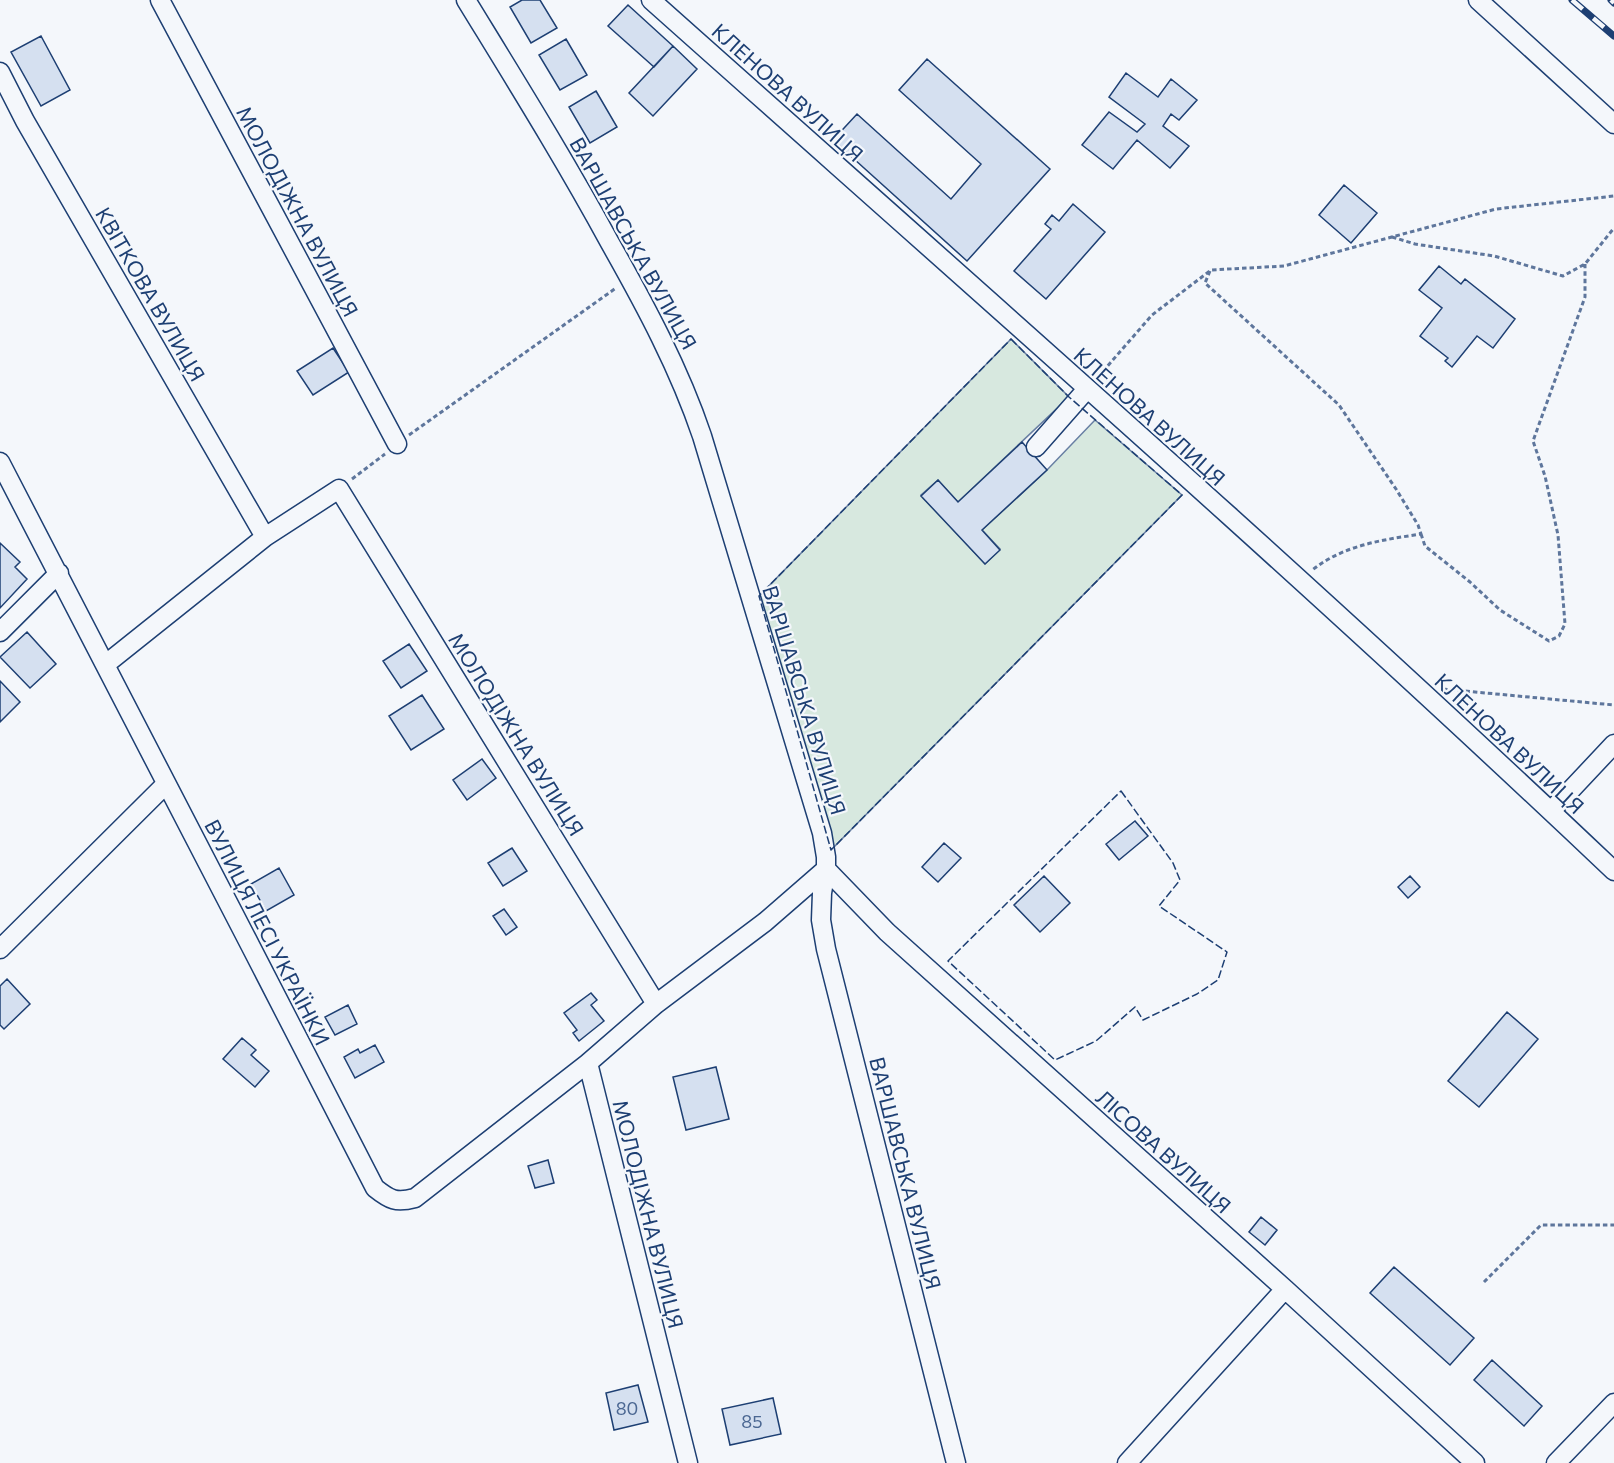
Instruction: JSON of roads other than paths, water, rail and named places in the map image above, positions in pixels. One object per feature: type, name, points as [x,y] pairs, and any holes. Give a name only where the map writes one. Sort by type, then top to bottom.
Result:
[{"type":"street","name":"МОЛОДІЖНА ВУЛИЦЯ","points":[[160,0],[397,444]]},
{"type":"street","name":"ВАРШАВСЬКА ВУЛИЦЯ","points":[[466,0],[565,162],[630,278],[680,375],[702,436],[825,845],[826,869],[821,920],[826,949],[956,1463]]},
{"type":"street","name":"КЛЕНОВА ВУЛИЦЯ","points":[[651,0],[1417,687],[1614,871]]},
{"type":"street","points":[[1478,0],[1614,124]]},
{"type":"street","name":"КВІТКОВА ВУЛИЦЯ","points":[[0,72],[25,121],[266,537]]},
{"type":"street","points":[[1036,447],[1087,389]]},
{"type":"street","name":"ВУЛИЦЯ ЛЕСІ УКРАЇНКИ","points":[[0,462],[375,1188],[386,1197],[400,1202],[415,1198],[588,1063]]},
{"type":"street","name":"МОЛОДІЖНА ВУЛИЦЯ","points":[[266,537],[339,489],[656,1004]]},
{"type":"street","points":[[106,664],[266,537]]},
{"type":"street","points":[[0,632],[58,573]]},
{"type":"street","points":[[1551,811],[1614,744]]},
{"type":"street","points":[[0,949],[166,784]]},
{"type":"street","points":[[588,1063],[656,1004],[765,922],[826,869]]},
{"type":"street","name":"ЛІСОВА ВУЛИЦЯ","points":[[826,869],[887,932],[1285,1289],[1474,1463]]},
{"type":"street","name":"МОЛОДІЖНА ВУЛИЦЯ","points":[[588,1063],[688,1463]]},
{"type":"street","points":[[1127,1463],[1285,1289]]},
{"type":"street","points":[[1556,1463],[1614,1403]]},
{"type":"railway","points":[[1572,0],[1614,36]]},
{"type":"railway","points":[[1611,0],[1614,3]]}]
